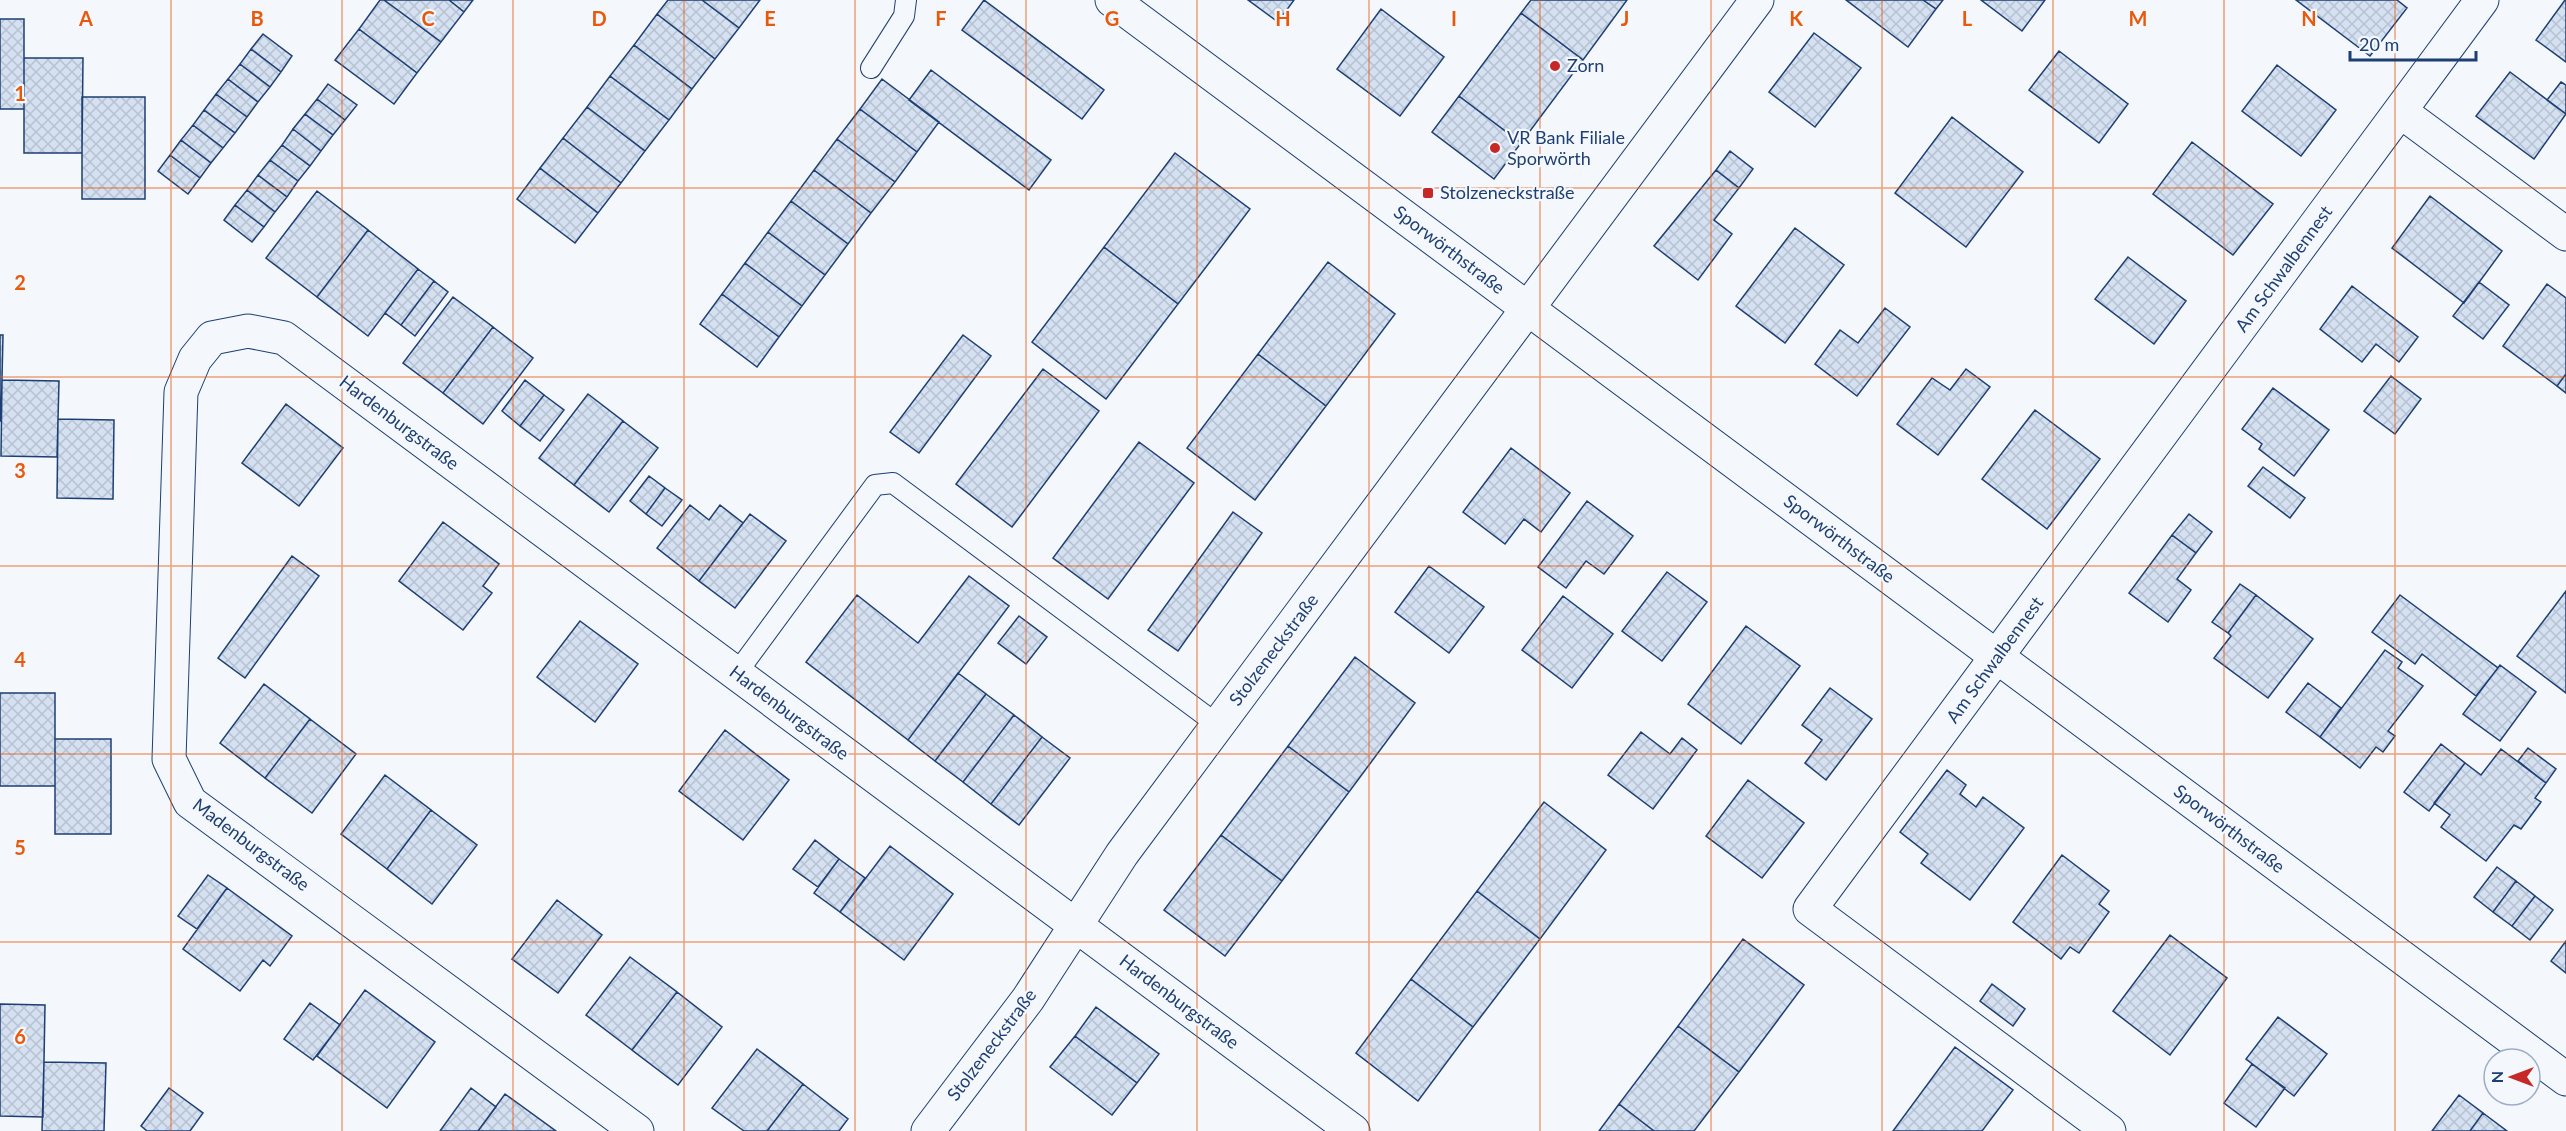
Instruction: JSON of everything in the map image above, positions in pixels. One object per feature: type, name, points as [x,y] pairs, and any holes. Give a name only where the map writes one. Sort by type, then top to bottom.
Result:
[{"type":"street","name":"Stolzeneckstraße","points":[[928,1131],[1028,999],[1122,854],[1757,0]]},
{"type":"street","name":"Am Schwalbennest","points":[[2109,1131],[1810,909],[2482,0]]},
{"type":"street","name":"Sporwörthstraße","points":[[1122,3],[1529,309],[2566,1079]]},
{"type":"street","points":[[2400,111],[2566,234]]},
{"type":"street","name":"Hardenburgstraße","points":[[212,338],[248,332],[284,338],[1353,1131]]},
{"type":"street","name":"Madenburgstraße","points":[[212,338],[195,359],[181,392],[169,759],[190,802],[637,1131]]},
{"type":"lane","points":[[871,68],[904,16],[906,0]]},
{"type":"lane","points":[[736,674],[875,485],[893,483],[1218,725]]},
{"type":"building","points":[[380,0],[384,0],[441,42],[417,73],[359,29]]},
{"type":"building","points":[[384,0],[449,0],[464,12],[441,42]]},
{"type":"building","points":[[449,0],[473,0],[464,12]]},
{"type":"building","points":[[668,0],[702,0],[739,28],[715,59],[657,14]]},
{"type":"building","points":[[702,0],[760,0],[739,28]]},
{"type":"building","points":[[984,0],[1104,90],[1082,119],[962,30]]},
{"type":"building","points":[[1248,0],[1294,0],[1278,22]]},
{"type":"building","points":[[1531,0],[1627,0],[1583,60],[1521,13]]},
{"type":"building","points":[[1846,0],[1923,0],[1936,9],[1908,47]]},
{"type":"building","points":[[1923,0],[1943,0],[1936,9]]},
{"type":"building","points":[[1981,0],[2045,0],[2022,31]]},
{"type":"building","points":[[2296,0],[2397,0],[2407,8],[2370,56]]},
{"type":"building","points":[[2566,0],[2566,62],[2536,40]]},
{"type":"building","points":[[1381,9],[1444,57],[1400,116],[1337,69]]},
{"type":"building","points":[[1521,13],[1583,60],[1521,143],[1459,96]]},
{"type":"building","points":[[657,14],[715,59],[692,89],[634,45]]},
{"type":"building","points":[[0,19],[24,19],[24,109],[0,109]]},
{"type":"building","points":[[359,29],[417,73],[394,104],[335,60]]},
{"type":"building","points":[[1814,33],[1861,68],[1815,127],[1769,92]]},
{"type":"building","points":[[263,34],[292,56],[281,72],[251,49]]},
{"type":"building","points":[[634,45],[692,89],[669,120],[610,76]]},
{"type":"building","points":[[251,49],[281,72],[270,87],[240,64]]},
{"type":"building","points":[[2059,51],[2128,104],[2099,143],[2029,90]]},
{"type":"building","points":[[24,58],[83,58],[82,153],[24,153]]},
{"type":"building","points":[[240,64],[270,87],[258,102],[228,79]]},
{"type":"building","points":[[2277,65],[2336,110],[2301,156],[2242,111]]},
{"type":"building","points":[[931,70],[1051,160],[1029,190],[909,100]]},
{"type":"building","points":[[2510,72],[2566,114],[2534,159],[2476,116]]},
{"type":"building","points":[[610,76],[669,120],[645,151],[587,107]]},
{"type":"building","points":[[228,79],[258,102],[247,117],[216,94]]},
{"type":"building","points":[[882,79],[939,122],[917,152],[860,109]]},
{"type":"building","points":[[2561,82],[2566,85],[2566,114],[2547,100]]},
{"type":"building","points":[[328,84],[357,105],[345,120],[317,99]]},
{"type":"building","points":[[216,94],[247,117],[235,133],[204,110]]},
{"type":"building","points":[[1459,96],[1521,143],[1494,179],[1432,132]]},
{"type":"building","points":[[82,97],[145,97],[145,199],[82,199]]},
{"type":"building","points":[[317,99],[345,120],[333,135],[305,114]]},
{"type":"building","points":[[587,107],[645,151],[621,183],[563,138]]},
{"type":"building","points":[[860,109],[917,152],[895,182],[837,139]]},
{"type":"building","points":[[204,110],[235,133],[223,148],[193,125]]},
{"type":"building","points":[[305,114],[333,135],[321,151],[293,129]]},
{"type":"building","points":[[1952,117],[2023,172],[1966,247],[1895,193]]},
{"type":"building","points":[[193,125],[223,148],[211,163],[181,140]]},
{"type":"building","points":[[293,129],[321,151],[310,166],[282,145]]},
{"type":"building","points":[[563,138],[621,183],[598,213],[540,168]]},
{"type":"building","points":[[837,139],[895,182],[871,213],[814,170]]},
{"type":"building","points":[[181,140],[211,163],[200,178],[170,155]]},
{"type":"building","points":[[2192,142],[2273,204],[2233,255],[2153,194]]},
{"type":"building","points":[[282,145],[310,166],[298,181],[270,160]]},
{"type":"building","points":[[1730,151],[1753,169],[1739,188],[1716,170]]},
{"type":"building","points":[[1175,153],[1250,209],[1178,304],[1104,247]]},
{"type":"building","points":[[170,155],[200,178],[188,194],[158,171]]},
{"type":"building","points":[[270,160],[298,181],[287,197],[258,175]]},
{"type":"building","points":[[540,168],[598,213],[575,243],[517,199]]},
{"type":"building","points":[[814,170],[871,213],[848,244],[791,201]]},
{"type":"building","points":[[1716,170],[1739,188],[1714,220],[1732,234],[1698,280],[1654,246]]},
{"type":"building","points":[[258,175],[287,197],[275,212],[247,190]]},
{"type":"building","points":[[247,190],[275,212],[264,227],[235,205]]},
{"type":"building","points":[[317,191],[368,230],[317,297],[266,258]]},
{"type":"building","points":[[2430,196],[2502,251],[2464,303],[2392,248]]},
{"type":"building","points":[[791,201],[848,244],[825,275],[768,232]]},
{"type":"building","points":[[235,205],[264,227],[252,242],[224,220]]},
{"type":"building","points":[[1795,228],[1844,265],[1785,343],[1736,306]]},
{"type":"building","points":[[368,230],[418,269],[368,336],[317,297]]},
{"type":"building","points":[[768,232],[825,275],[802,306],[745,263]]},
{"type":"building","points":[[1104,247],[1178,304],[1106,399],[1032,342]]},
{"type":"building","points":[[2128,257],[2186,301],[2154,344],[2095,299]]},
{"type":"building","points":[[1328,262],[1395,314],[1326,406],[1258,354]]},
{"type":"building","points":[[745,263],[802,306],[779,337],[722,294]]},
{"type":"building","points":[[418,269],[434,281],[401,325],[385,313]]},
{"type":"building","points":[[434,281],[448,292],[415,336],[401,325]]},
{"type":"building","points":[[2479,282],[2509,305],[2483,339],[2453,316]]},
{"type":"building","points":[[2547,284],[2566,298],[2566,374],[2557,386],[2503,346]]},
{"type":"building","points":[[2352,286],[2418,337],[2399,362],[2376,344],[2362,362],[2320,329]]},
{"type":"building","points":[[722,294],[779,337],[757,367],[700,324]]},
{"type":"building","points":[[453,297],[493,327],[443,393],[403,363]]},
{"type":"building","points":[[1885,308],[1910,327],[1857,396],[1815,364],[1840,330],[1858,343]]},
{"type":"building","points":[[493,327],[533,358],[483,424],[443,393]]},
{"type":"building","points":[[0,335],[3,335],[1,421],[0,421]]},
{"type":"building","points":[[963,335],[991,356],[919,453],[890,432]]},
{"type":"building","points":[[1258,354],[1326,406],[1255,500],[1187,448]]},
{"type":"building","points":[[1043,369],[1099,411],[1012,527],[956,484]]},
{"type":"building","points":[[1966,369],[1990,387],[1938,455],[1897,424],[1932,378],[1950,390]]},
{"type":"building","points":[[2566,374],[2566,393],[2557,386]]},
{"type":"building","points":[[2391,376],[2421,399],[2395,434],[2364,411]]},
{"type":"building","points":[[2,380],[59,381],[57,457],[1,456]]},
{"type":"building","points":[[525,380],[544,395],[520,426],[502,411]]},
{"type":"building","points":[[2273,388],[2329,430],[2294,476],[2259,449],[2262,444],[2242,429]]},
{"type":"building","points":[[588,394],[623,421],[574,485],[539,458]]},
{"type":"building","points":[[544,395],[564,410],[540,441],[520,426]]},
{"type":"building","points":[[286,404],[343,448],[299,506],[242,463]]},
{"type":"building","points":[[2035,410],[2100,459],[2047,529],[1982,479]]},
{"type":"building","points":[[58,419],[114,420],[113,499],[57,498]]},
{"type":"building","points":[[623,421],[658,448],[609,512],[574,485]]},
{"type":"building","points":[[1139,442],[1194,483],[1108,599],[1053,558]]},
{"type":"building","points":[[1511,448],[1570,493],[1541,532],[1524,519],[1505,544],[1463,512]]},
{"type":"building","points":[[2263,467],[2305,498],[2290,518],[2248,486]]},
{"type":"building","points":[[649,476],[665,488],[646,514],[630,501]]},
{"type":"building","points":[[665,488],[682,500],[662,526],[646,514]]},
{"type":"building","points":[[1587,501],[1633,536],[1604,574],[1586,561],[1566,588],[1538,567]]},
{"type":"building","points":[[690,505],[709,520],[720,505],[743,523],[699,581],[657,548]]},
{"type":"building","points":[[1233,512],[1262,533],[1178,651],[1148,630]]},
{"type":"building","points":[[750,514],[786,541],[735,608],[699,581]]},
{"type":"building","points":[[2189,514],[2212,532],[2196,553],[2172,535]]},
{"type":"building","points":[[443,522],[499,564],[483,586],[492,593],[463,630],[399,581]]},
{"type":"building","points":[[2172,535],[2196,553],[2177,579],[2191,590],[2168,622],[2129,593]]},
{"type":"building","points":[[292,556],[319,576],[245,678],[218,658]]},
{"type":"building","points":[[1429,566],[1484,607],[1449,653],[1395,612]]},
{"type":"building","points":[[1667,572],[1707,602],[1662,661],[1622,631]]},
{"type":"building","points":[[969,576],[1009,606],[908,740],[806,662],[857,595],[918,643]]},
{"type":"building","points":[[2240,584],[2256,595],[2228,633],[2212,622]]},
{"type":"building","points":[[2566,591],[2566,693],[2517,656]]},
{"type":"building","points":[[2256,595],[2313,639],[2268,698],[2214,658],[2231,636],[2228,633]]},
{"type":"building","points":[[2400,595],[2498,668],[2476,696],[2422,654],[2415,664],[2372,632]]},
{"type":"building","points":[[1563,596],[1613,634],[1572,688],[1522,650]]},
{"type":"building","points":[[1019,616],[1047,637],[1026,664],[998,643]]},
{"type":"building","points":[[580,621],[638,664],[595,722],[537,677]]},
{"type":"building","points":[[1746,626],[1800,666],[1741,744],[1688,704]]},
{"type":"building","points":[[2385,650],[2402,662],[2398,668],[2423,686],[2388,731],[2395,736],[2383,752],[2376,747],[2360,768],[2320,737]]},
{"type":"building","points":[[1355,657],[1415,703],[1349,792],[1288,746]]},
{"type":"building","points":[[2500,665],[2536,692],[2500,741],[2463,714]]},
{"type":"building","points":[[958,673],[986,694],[935,761],[908,740]]},
{"type":"building","points":[[2308,683],[2341,708],[2320,737],[2286,712]]},
{"type":"building","points":[[264,684],[310,719],[265,778],[220,743]]},
{"type":"building","points":[[1830,688],[1872,719],[1826,780],[1805,763],[1822,740],[1802,725]]},
{"type":"building","points":[[0,693],[55,693],[55,786],[0,786]]},
{"type":"building","points":[[986,694],[1014,715],[963,782],[935,761]]},
{"type":"building","points":[[1014,715],[1042,737],[991,804],[963,782]]},
{"type":"building","points":[[310,719],[356,754],[312,813],[265,778]]},
{"type":"building","points":[[725,730],[789,780],[743,840],[679,791]]},
{"type":"building","points":[[1641,732],[1670,754],[1682,738],[1697,750],[1653,809],[1608,775]]},
{"type":"building","points":[[1042,737],[1070,758],[1019,825],[991,804]]},
{"type":"building","points":[[55,739],[111,739],[111,834],[55,834]]},
{"type":"building","points":[[2441,744],[2465,763],[2429,811],[2404,792]]},
{"type":"building","points":[[1288,746],[1349,792],[1282,881],[1221,835]]},
{"type":"building","points":[[2528,748],[2556,769],[2546,783],[2518,761]]},
{"type":"building","points":[[2501,749],[2546,783],[2535,798],[2541,802],[2521,829],[2514,825],[2486,861],[2441,827],[2450,815],[2434,803],[2465,763],[2481,775]]},
{"type":"building","points":[[1947,770],[1966,785],[1960,794],[1976,807],[1983,797],[2024,828],[1970,900],[1921,863],[1928,854],[1900,832]]},
{"type":"building","points":[[385,775],[431,810],[387,869],[341,834]]},
{"type":"building","points":[[1748,780],[1804,823],[1762,878],[1706,836]]},
{"type":"building","points":[[1544,802],[1606,850],[1540,939],[1477,891]]},
{"type":"building","points":[[431,810],[477,845],[432,904],[387,869]]},
{"type":"building","points":[[1221,835],[1282,881],[1225,956],[1164,910]]},
{"type":"building","points":[[815,840],[839,859],[818,887],[793,869]]},
{"type":"building","points":[[890,846],[953,894],[904,960],[840,912]]},
{"type":"building","points":[[2062,855],[2109,891],[2099,904],[2109,912],[2079,953],[2070,947],[2061,959],[2013,922]]},
{"type":"building","points":[[839,859],[865,878],[840,912],[814,893]]},
{"type":"building","points":[[2497,867],[2516,881],[2493,912],[2474,897]]},
{"type":"building","points":[[208,875],[227,888],[197,929],[178,916]]},
{"type":"building","points":[[2516,881],[2535,896],[2512,926],[2493,912]]},
{"type":"building","points":[[227,888],[292,936],[270,966],[263,960],[240,991],[183,949]]},
{"type":"building","points":[[1477,891],[1540,939],[1473,1027],[1411,979]]},
{"type":"building","points":[[2535,896],[2553,910],[2530,940],[2512,926]]},
{"type":"building","points":[[557,900],[602,935],[558,993],[512,959]]},
{"type":"building","points":[[2170,935],[2227,978],[2170,1055],[2113,1011]]},
{"type":"building","points":[[1743,939],[1804,985],[1739,1072],[1678,1026]]},
{"type":"building","points":[[2566,941],[2566,973],[2551,961]]},
{"type":"building","points":[[630,957],[677,992],[632,1050],[586,1015]]},
{"type":"building","points":[[1411,979],[1473,1027],[1418,1101],[1356,1053]]},
{"type":"building","points":[[1992,984],[2025,1009],[2013,1026],[1980,1001]]},
{"type":"building","points":[[365,990],[435,1042],[387,1108],[317,1056]]},
{"type":"building","points":[[677,992],[722,1027],[678,1085],[632,1050]]},
{"type":"building","points":[[310,1003],[340,1025],[313,1060],[284,1039]]},
{"type":"building","points":[[0,1004],[45,1005],[43,1117],[0,1116]]},
{"type":"building","points":[[1096,1007],[1159,1054],[1137,1083],[1075,1036]]},
{"type":"building","points":[[2278,1017],[2327,1054],[2294,1096],[2246,1059]]},
{"type":"building","points":[[1678,1026],[1739,1072],[1694,1131],[1654,1131],[1619,1104]]},
{"type":"building","points":[[1075,1036],[1137,1083],[1112,1115],[1050,1067]]},
{"type":"building","points":[[1955,1047],[2013,1090],[1982,1131],[1893,1131]]},
{"type":"building","points":[[757,1049],[803,1084],[767,1131],[744,1131],[712,1108]]},
{"type":"building","points":[[44,1062],[106,1063],[104,1131],[42,1131]]},
{"type":"building","points":[[2252,1064],[2285,1088],[2256,1127],[2224,1103]]},
{"type":"building","points":[[803,1084],[848,1119],[839,1131],[767,1131]]},
{"type":"building","points":[[169,1088],[203,1113],[190,1131],[147,1131],[141,1126]]},
{"type":"building","points":[[471,1088],[496,1107],[478,1131],[440,1131]]},
{"type":"building","points":[[505,1094],[556,1131],[478,1131]]},
{"type":"building","points":[[2459,1095],[2483,1113],[2470,1131],[2432,1131]]},
{"type":"building","points":[[1619,1104],[1654,1131],[1599,1131]]},
{"type":"building","points":[[2483,1113],[2507,1131],[2470,1131]]},
{"type":"place","name":"Zorn","points":[[1555,66]]},
{"type":"place","name":"VR Bank Filiale Sporwörth","points":[[1495,148]]},
{"type":"place","name":"Stolzeneckstraße","points":[[1428,193]]}]
